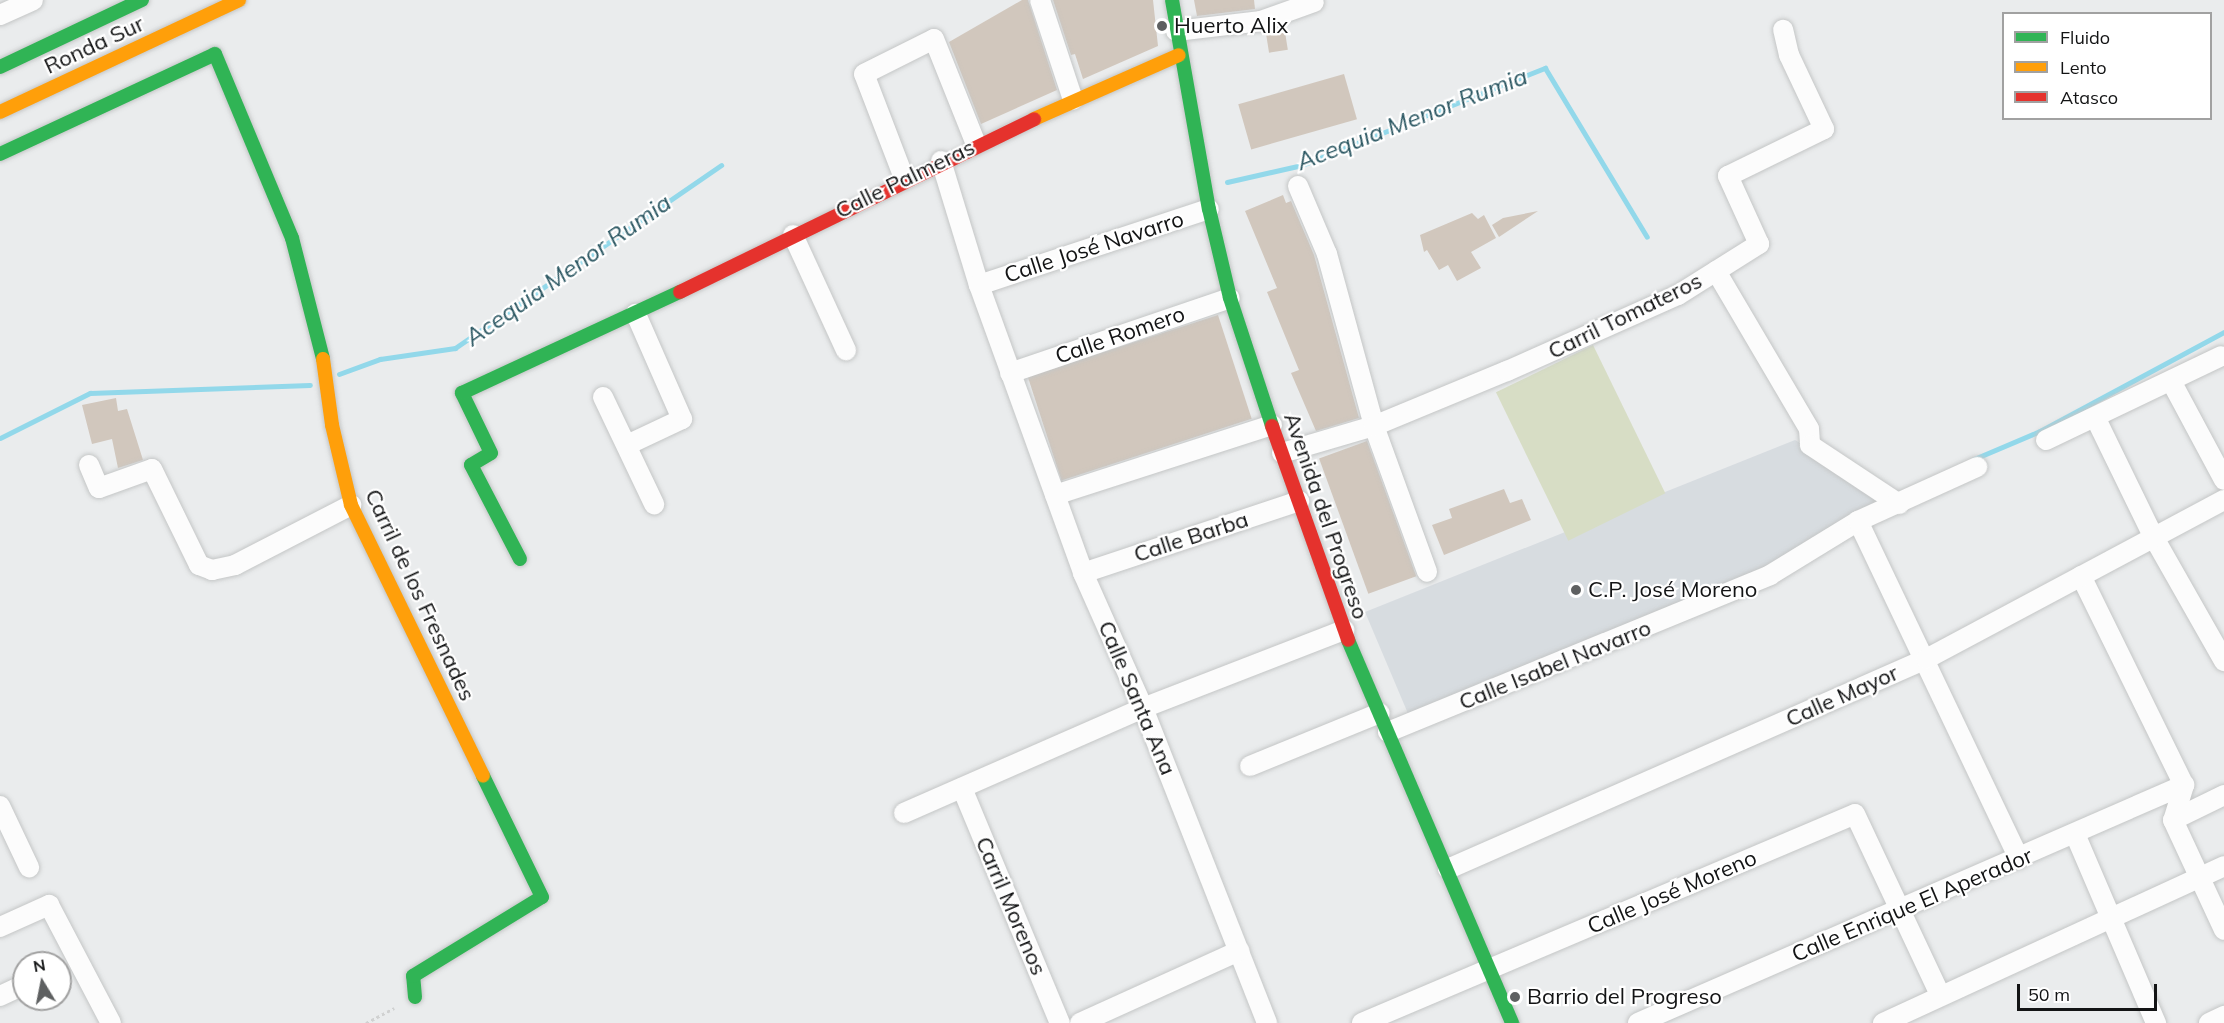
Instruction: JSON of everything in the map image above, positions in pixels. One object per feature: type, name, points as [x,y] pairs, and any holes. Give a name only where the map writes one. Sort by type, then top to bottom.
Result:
[{"type":"street","points":[[0,15],[33,0]]},
{"type":"street","name":"Ronda Sur","points":[[0,67],[142,0]]},
{"type":"street","name":"Ronda Sur","points":[[0,112],[239,0]]},
{"type":"street","points":[[1040,0],[1073,100]]},
{"type":"street","name":"Avenida del Progreso","points":[[1172,0],[1179,55],[1209,209],[1230,298],[1272,425],[1344,630],[1512,1023]]},
{"type":"street","points":[[1176,31],[1261,21],[1314,2]]},
{"type":"street","name":"Carril Tomateros","points":[[1282,453],[1374,426],[1678,295],[1759,244],[1728,176],[1824,129],[1789,55],[1783,30]]},
{"type":"street","points":[[904,178],[864,74],[934,39],[976,144]]},
{"type":"street","name":"Carril de los Fresnades","points":[[0,154],[215,54],[292,238],[321,337],[332,425],[351,505],[542,897],[413,976],[415,997]]},
{"type":"street","name":"Calle Palmeras","points":[[520,559],[471,465],[491,453],[462,393],[636,314],[976,144],[1179,55]]},
{"type":"street","name":"Calle Santa Ana","points":[[941,161],[979,285],[1083,573],[1143,708],[1267,1023]]},
{"type":"street","points":[[1298,186],[1327,254],[1374,426],[1427,572]]},
{"type":"street","name":"Calle José Navarro","points":[[979,285],[1209,209]]},
{"type":"street","points":[[793,235],[846,350]]},
{"type":"street","points":[[1716,271],[1809,429],[1810,446],[1899,504]]},
{"type":"street","name":"Calle Romero","points":[[1010,373],[1230,298]]},
{"type":"street","points":[[627,445],[682,419],[636,314]]},
{"type":"street","points":[[2046,440],[2096,419],[2222,356]]},
{"type":"street","points":[[2171,381],[2224,480]]},
{"type":"street","points":[[603,397],[654,504]]},
{"type":"street","points":[[2096,419],[2153,536],[2224,661]]},
{"type":"street","points":[[1055,495],[1272,425]]},
{"type":"street","points":[[89,465],[99,488],[152,469],[199,566],[212,570],[235,565],[351,505]]},
{"type":"street","name":"Calle Isabel Navarro","points":[[1388,732],[1770,575],[1858,521],[1977,467]]},
{"type":"street","name":"Calle Mayor","points":[[1448,869],[1926,659],[2224,500]]},
{"type":"street","name":"Calle Barba","points":[[1083,573],[1299,501]]},
{"type":"street","points":[[1858,521],[1926,659],[2019,860]]},
{"type":"street","points":[[2081,576],[2184,785],[2173,820],[2224,930]]},
{"type":"street","points":[[904,813],[1143,708],[1344,630]]},
{"type":"street","points":[[1250,766],[1380,712]]},
{"type":"street","name":"Calle Enrique El Aperador","points":[[1638,1023],[2019,860],[2184,785]]},
{"type":"street","name":"Carril Morenos","points":[[962,788],[1060,1023]]},
{"type":"street","points":[[2173,820],[2224,795]]},
{"type":"street","points":[[0,806],[29,867]]},
{"type":"street","name":"Calle José Moreno","points":[[1362,1023],[1855,814],[1901,910]]},
{"type":"street","points":[[2075,834],[2156,1023]]},
{"type":"street","points":[[1883,1023],[1919,1015],[1940,995],[2224,866]]},
{"type":"street","points":[[0,927],[49,905],[65,951]]},
{"type":"street","points":[[1901,910],[1940,995]]},
{"type":"street","points":[[1080,1023],[1239,951]]},
{"type":"street","points":[[72,968],[111,1023]]},
{"type":"street","points":[[2209,1023],[2224,1016]]},
{"type":"path","points":[[367,1023],[415,997]]},
{"type":"shaded area","name":"C.P. José Moreno","points":[[1795,440],[1899,504],[1770,575],[1412,723],[1365,612]]},
{"type":"green space","points":[[1593,345],[1665,493],[1568,541],[1496,392]]},
{"type":"building","points":[[1022,0],[1028,0],[1057,90],[981,124],[949,42]]},
{"type":"building","points":[[1053,0],[1153,0],[1158,46],[1083,79],[1075,54],[1071,55]]},
{"type":"building","points":[[1194,0],[1254,0],[1255,9],[1197,16]]},
{"type":"building","points":[[1285,32],[1288,50],[1269,53],[1266,35]]},
{"type":"building","points":[[1344,74],[1357,119],[1251,149],[1238,104]]},
{"type":"building","points":[[1283,195],[1286,203],[1291,201],[1314,255],[1359,418],[1316,431],[1291,373],[1299,370],[1267,292],[1277,288],[1245,211]]},
{"type":"building","points":[[1538,211],[1499,237],[1492,225],[1503,218]]},
{"type":"building","points":[[1472,213],[1478,219],[1484,215],[1496,238],[1471,252],[1481,268],[1457,281],[1448,265],[1439,270],[1427,250],[1424,252],[1420,235]]},
{"type":"building","points":[[1218,315],[1252,419],[1061,480],[1028,377]]},
{"type":"building","points":[[116,398],[118,411],[127,409],[143,460],[118,468],[112,439],[92,444],[82,405]]},
{"type":"building","points":[[1367,441],[1416,576],[1368,594],[1319,458]]},
{"type":"building","points":[[1504,489],[1510,503],[1522,499],[1531,520],[1444,555],[1432,525],[1452,518],[1449,509]]},
{"type":"waterway","name":"Acequia Menor Rumia","points":[[1227,182],[1302,165],[1545,68],[1647,237]]},
{"type":"waterway","name":"Acequia Menor Rumia","points":[[339,374],[380,359],[455,348],[721,165]]},
{"type":"waterway","name":"Acequia Menor Rumia","points":[[1974,459],[2040,431],[2224,332]]},
{"type":"waterway","name":"Acequia Menor Rumia","points":[[0,438],[90,393],[310,385]]},
{"type":"traffic: fast","points":[[0,67],[142,0]]},
{"type":"traffic: fast","points":[[1172,0],[1209,209],[1230,298],[1272,426]]},
{"type":"traffic: fast","points":[[0,154],[215,54],[292,238],[323,359]]},
{"type":"traffic: fast","points":[[520,559],[471,465],[491,453],[462,393],[680,292]]},
{"type":"traffic: fast","points":[[1348,640],[1512,1023]]},
{"type":"traffic: fast","points":[[415,997],[413,976],[542,897],[483,776]]},
{"type":"traffic: slow","points":[[0,112],[239,0]]},
{"type":"traffic: slow","points":[[1034,119],[1179,55]]},
{"type":"traffic: slow","points":[[323,359],[332,425],[351,505],[483,776]]},
{"type":"traffic: jam","points":[[680,292],[1034,119]]},
{"type":"traffic: jam","points":[[1272,426],[1348,640]]},
{"type":"place","name":"Huerto Alix","points":[[1162,26]]},
{"type":"place","name":"C.P. José Moreno","points":[[1576,590]]},
{"type":"place","name":"Barrio del Progreso","points":[[1515,997]]}]
